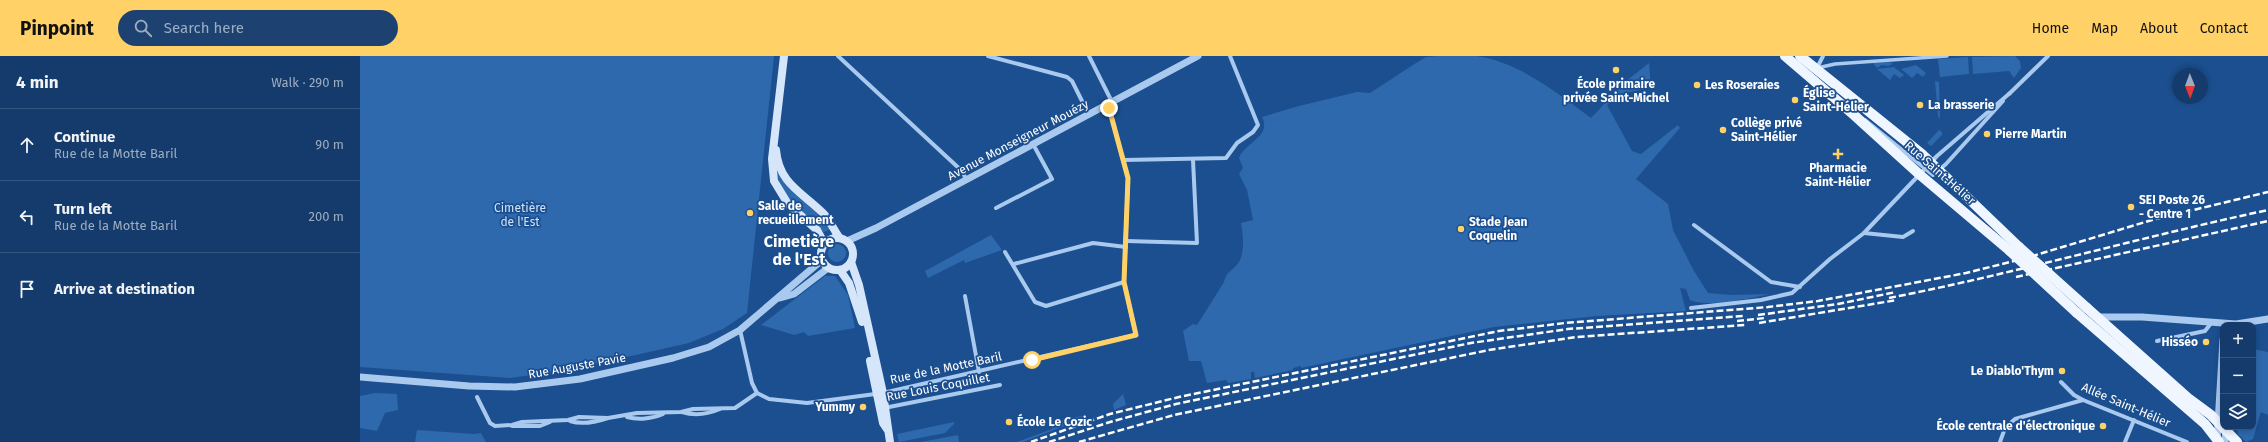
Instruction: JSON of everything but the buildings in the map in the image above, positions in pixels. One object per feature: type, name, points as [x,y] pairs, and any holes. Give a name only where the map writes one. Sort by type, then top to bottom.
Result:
[{"type":"main road","points":[[784,56],[776,137],[771,170],[777,188],[788,204],[817,230],[824,243]]},
{"type":"main road","name":"Rue Saint-Hélier","points":[[1785,56],[1854,115],[1925,168],[1939,170],[1984,215],[2098,317]]},
{"type":"main road","name":"Rue Saint-Hélier","points":[[1800,56],[1816,68],[1925,168],[2010,251],[2077,313]]},
{"type":"main road","points":[[776,137],[777,158],[782,174],[791,185],[824,214],[843,239],[852,248],[853,255],[851,262],[859,285],[882,408],[890,442]]},
{"type":"main road","points":[[843,239],[831,238],[824,243],[821,250],[822,260],[828,268],[840,270],[851,262]]},
{"type":"main road","points":[[840,270],[849,283],[860,315],[879,392]]},
{"type":"main road","points":[[2077,313],[2098,317],[2220,424]]},
{"type":"main road","points":[[2077,313],[2205,424],[2219,441]]},
{"type":"main road","points":[[2227,430],[2237,442]]},
{"type":"street","points":[[838,56],[963,172],[966,180]]},
{"type":"street","points":[[988,56],[1004,58],[1067,77],[1072,81],[1089,115]]},
{"type":"street","name":"Rue de la Motte Baril","points":[[757,393],[769,400],[807,403],[879,392],[979,372],[1136,335],[1124,282],[1128,178],[1110,103],[1089,56]]},
{"type":"street","name":"Avenue Monseigneur Mouézy","points":[[843,239],[876,228],[1198,56]]},
{"type":"street","points":[[1124,160],[1193,160],[1226,158],[1237,143],[1254,132],[1258,126],[1230,56]]},
{"type":"street","points":[[1809,77],[1823,56]]},
{"type":"street","points":[[1816,68],[1834,64],[1947,56]]},
{"type":"street","points":[[1691,308],[1761,300],[1792,293],[1830,259],[1864,233],[1925,168],[2048,56]]},
{"type":"street","points":[[1939,170],[2010,92]]},
{"type":"street","points":[[996,208],[1052,179],[1033,144]]},
{"type":"street","points":[[1126,241],[1197,243],[1193,160]]},
{"type":"street","points":[[1694,226],[1771,282],[1800,287]]},
{"type":"street","points":[[1864,233],[1903,237],[1913,231]]},
{"type":"street","points":[[1014,264],[1093,243],[1126,247]]},
{"type":"street","points":[[1005,252],[1014,264],[1035,302],[1046,306],[1124,282]]},
{"type":"street","name":"Rue Auguste Pavie","points":[[360,377],[493,387],[556,383],[595,376],[694,353],[709,347],[740,330],[779,299],[789,288],[822,260]]},
{"type":"street","name":"Rue Auguste Pavie","points":[[779,299],[794,294],[828,268]]},
{"type":"street","points":[[965,296],[979,372]]},
{"type":"street","points":[[2098,317],[2142,317],[2220,323]]},
{"type":"street","points":[[2249,322],[2268,319]]},
{"type":"street","points":[[2157,341],[2205,331],[2212,322]]},
{"type":"street","points":[[477,397],[491,424],[522,427],[540,426],[551,422],[597,416],[608,418],[637,413],[665,413],[681,412],[693,409],[735,408],[757,393],[752,383],[740,330]]},
{"type":"street","points":[[2223,358],[2224,394]]},
{"type":"street","name":"Allée Saint-Hélier","points":[[2061,382],[2074,395],[2082,400],[2187,442]]},
{"type":"street","name":"Rue Louis Coquillet","points":[[882,408],[1000,385]]},
{"type":"street","points":[[2000,442],[2009,423],[2015,419],[2082,400]]},
{"type":"street","points":[[2125,442],[2134,420]]},
{"type":"street","points":[[2219,441],[2223,430]]},
{"type":"street","points":[[2219,441],[2223,430]]},
{"type":"green space","name":"Cimetière de l'Est","points":[[360,56],[774,56],[747,313],[723,329],[689,343],[569,370],[510,378],[360,367]]},
{"type":"green space","name":"Stade Jean Coquelin","points":[[1476,56],[1492,59],[1522,71],[1551,89],[1591,118],[1626,81],[1649,63],[1651,88],[1624,93],[1607,105],[1632,151],[1641,154],[1678,125],[1680,128],[1636,179],[1668,204],[1673,230],[1694,271],[1708,293],[1732,295],[1770,294],[1729,302],[1707,303],[1690,300],[1686,289],[1680,288],[1686,311],[1597,316],[1494,327],[1301,368],[1301,366],[1293,368],[1293,370],[1255,378],[1254,372],[1251,372],[1251,379],[1228,383],[1226,380],[1207,383],[1201,361],[1189,361],[1183,331],[1193,324],[1197,325],[1224,282],[1226,275],[1237,265],[1241,258],[1243,243],[1241,223],[1253,220],[1247,190],[1239,174],[1243,168],[1239,158],[1242,152],[1261,135],[1264,124],[1262,117],[1299,106],[1357,92],[1370,93],[1426,57]]},
{"type":"green space","points":[[2015,56],[2020,61],[2021,68],[2014,78],[2009,71],[1973,74],[1972,57]]},
{"type":"green space","points":[[1968,57],[1969,74],[1940,77],[1938,59]]},
{"type":"green space","points":[[1890,62],[1893,64],[1888,66],[1882,65],[1877,68],[1873,63]]},
{"type":"green space","points":[[1916,65],[1926,73],[1923,77],[1917,73],[1912,78],[1901,69]]},
{"type":"green space","points":[[1894,67],[1904,75],[1900,78],[1894,74],[1890,80],[1877,69]]},
{"type":"green space","points":[[1935,81],[1939,82],[1940,119],[1938,116]]},
{"type":"green space","points":[[1939,130],[1942,132],[1942,135],[1931,146],[1927,143]]},
{"type":"green space","points":[[777,170],[788,187],[818,214],[831,229],[824,232],[794,205],[782,189],[778,180]]},
{"type":"green space","points":[[991,235],[1002,250],[965,263],[964,260],[928,278],[925,271]]},
{"type":"green space","points":[[837,244],[843,247],[846,253],[843,259],[837,262],[831,259],[828,253],[831,247]]},
{"type":"green space","points":[[825,276],[835,276],[848,295],[855,328],[808,336],[804,332],[794,335],[761,325]]},
{"type":"green space","points":[[2256,350],[2268,352],[2268,415],[2261,412],[2256,429]]},
{"type":"green space","points":[[375,393],[397,394],[398,410],[385,413],[377,431],[360,428],[360,396]]},
{"type":"green space","points":[[1123,394],[1126,405],[1114,410],[1113,404]]},
{"type":"green space","points":[[1082,416],[1083,419],[1023,442],[1017,442],[1052,429],[1050,422]]},
{"type":"green space","points":[[954,422],[954,424],[945,433],[899,442],[897,434]]},
{"type":"green space","points":[[417,430],[474,434],[481,433],[486,442],[415,442]]},
{"type":"green space","points":[[2237,430],[2256,430],[2253,439],[2246,442],[2238,434]]},
{"type":"green space","points":[[958,435],[959,442],[921,442]]},
{"type":"railway","points":[[1031,442],[1110,414],[1179,397],[1499,331],[1565,323],[1768,307],[1818,301],[1966,273],[2026,258],[2152,220],[2268,192]]},
{"type":"railway","points":[[1889,298],[1984,278],[2268,210]]},
{"type":"railway","points":[[2016,277],[2268,221]]},
{"type":"railway","points":[[1758,315],[1838,304],[1896,292]]},
{"type":"railway","points":[[1759,323],[1897,300]]},
{"type":"railway","points":[[1049,442],[1110,422],[1176,404],[1471,343],[1568,329],[1744,316]]},
{"type":"railway","points":[[1737,321],[1765,318]]},
{"type":"railway","points":[[1079,442],[1174,415],[1489,350],[1576,337],[1745,325]]},
{"type":"place","name":"École primaire privée Saint-Michel","points":[[1616,70]]},
{"type":"place","name":"Les Roseraies","points":[[1697,85]]},
{"type":"place","name":"Église Saint-Hélier","points":[[1795,100]]},
{"type":"place","name":"La brasserie","points":[[1920,105]]},
{"type":"place","name":"Collège privé Saint-Hélier","points":[[1723,130]]},
{"type":"place","name":"Pierre Martin","points":[[1987,134]]},
{"type":"place","name":"Pharmacie Saint-Hélier","points":[[1838,154]]},
{"type":"place","name":"SEI Poste 26 - Centre 1","points":[[2131,207]]},
{"type":"place","name":"Salle de recueillement","points":[[750,213]]},
{"type":"place","name":"Stade Jean Coquelin","points":[[1461,229]]},
{"type":"place","name":"Hisséo","points":[[2206,342]]},
{"type":"place","name":"Le Diablo'Thym","points":[[2062,371]]},
{"type":"place","name":"Yummy","points":[[863,407]]},
{"type":"place","name":"École Le Cozic","points":[[1009,422]]},
{"type":"place","name":"École centrale d'électronique","points":[[2103,426]]},
{"type":"district","name":"Cimetière de l'Est","points":[[799,250]]},
{"type":"route","points":[[1032,360],[1136,335],[1124,282],[1128,178],[1109,108]]}]
